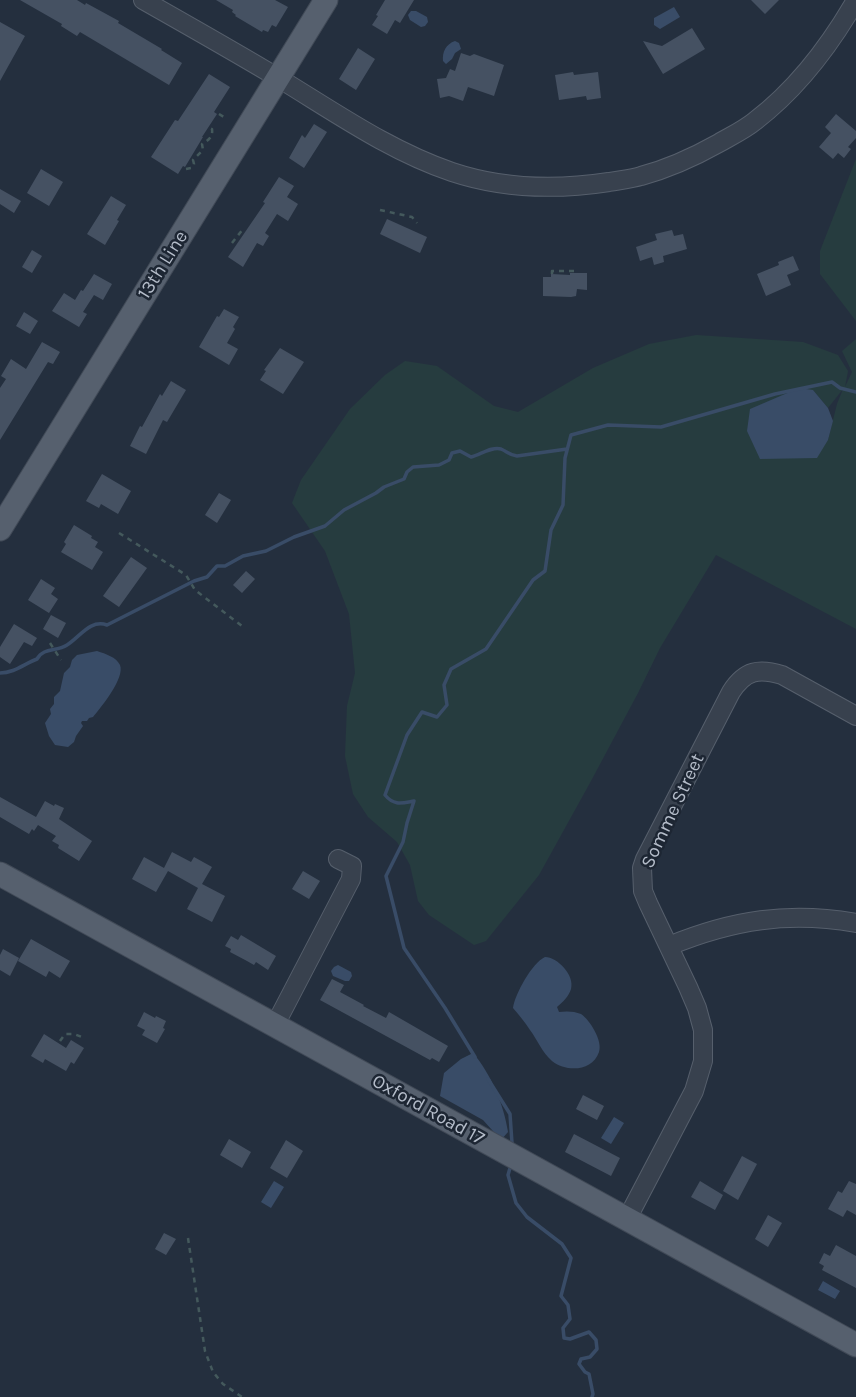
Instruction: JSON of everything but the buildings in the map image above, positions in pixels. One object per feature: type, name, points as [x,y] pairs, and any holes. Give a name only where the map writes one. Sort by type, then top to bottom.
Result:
[{"type":"main road","name":"13th Line","points":[[0,529],[326,0]]},
{"type":"main road","name":"Oxford Road 17","points":[[0,874],[856,1345]]},
{"type":"street","points":[[143,0],[375,138],[413,157],[487,182],[526,187],[596,184],[640,177],[710,148],[754,122],[813,66],[856,0]]},
{"type":"street","name":"Somme Street","points":[[627,1219],[694,1091],[703,1061],[703,1030],[697,1008],[643,891],[642,868],[651,847],[737,683],[749,674],[770,671],[782,675],[856,716]]},
{"type":"street","points":[[275,1025],[351,879],[352,866],[338,859]]},
{"type":"street","points":[[669,946],[700,933],[767,919],[801,917],[856,923]]},
{"type":"path","points":[[219,114],[227,119]]},
{"type":"path","points":[[186,169],[191,169],[194,160],[203,150],[202,144],[213,134],[211,128]]},
{"type":"path","points":[[380,210],[412,217],[417,223]]},
{"type":"path","points":[[232,243],[243,229]]},
{"type":"path","points":[[552,274],[552,271],[574,271]]},
{"type":"path","points":[[119,533],[186,575],[195,590],[242,626]]},
{"type":"path","points":[[50,643],[61,660]]},
{"type":"path","points":[[60,1041],[69,1033],[82,1037]]},
{"type":"path","points":[[188,1238],[205,1350],[213,1372],[223,1384],[242,1397]]},
{"type":"green space","points":[[856,159],[856,321],[820,274],[820,251]]},
{"type":"green space","points":[[696,335],[803,342],[838,355],[848,371],[845,387],[852,372],[842,351],[856,339],[856,629],[716,555],[660,648],[539,875],[486,941],[474,945],[429,915],[418,901],[410,865],[397,842],[368,817],[353,794],[345,756],[347,706],[355,673],[349,614],[325,551],[292,503],[301,480],[350,409],[385,375],[405,361],[437,366],[494,406],[518,412],[593,368],[649,344]],"holes":[[[843,389],[828,440],[813,390],[828,408]]]},
{"type":"water","points":[[674,7],[680,17],[660,29],[654,25],[654,18]]},
{"type":"water","points":[[411,11],[427,17],[425,26],[421,27],[410,20],[408,15]]},
{"type":"water","points":[[455,41],[461,49],[446,64],[443,61],[444,52],[449,44]]},
{"type":"water","points":[[799,388],[813,390],[828,408],[833,421],[828,440],[817,458],[760,459],[747,431],[750,409]]},
{"type":"water","points":[[97,651],[113,658],[120,665],[121,671],[116,684],[93,717],[82,721],[83,726],[74,742],[68,747],[55,745],[45,723],[51,714],[54,697],[60,691],[64,673],[77,655]]},
{"type":"water","points":[[545,957],[560,963],[572,984],[566,999],[557,1007],[559,1012],[581,1014],[592,1026],[597,1037],[599,1052],[596,1059],[585,1067],[564,1067],[552,1061],[513,1008],[525,980]]},
{"type":"water","points":[[338,965],[351,972],[349,981],[333,976],[331,971]]},
{"type":"water","points":[[473,1053],[491,1080],[503,1111],[508,1132],[501,1140],[483,1120],[440,1096],[444,1073]]},
{"type":"water","points":[[614,1117],[624,1123],[611,1144],[601,1138]]},
{"type":"water","points":[[274,1181],[284,1187],[271,1208],[261,1202]]},
{"type":"water","points":[[823,1281],[840,1291],[835,1299],[818,1290]]},
{"type":"waterway","points":[[475,1057],[404,948],[386,876],[403,842],[414,801],[395,802],[385,795],[407,735],[422,712],[437,717],[447,705],[444,685],[451,669],[486,649],[533,580],[545,571],[551,530],[563,505],[565,458],[571,435],[608,425],[661,427],[775,394],[832,382],[840,388],[856,392]]},
{"type":"waterway","points":[[0,673],[14,670],[47,651],[67,645],[95,624],[107,625],[207,577],[217,566],[225,566],[243,556],[266,551],[325,526],[344,510],[404,479],[413,467],[439,465],[449,460],[452,453],[460,451],[471,457],[494,449],[517,456],[567,449]]},
{"type":"waterway","points":[[488,1079],[510,1114],[512,1143]]},
{"type":"waterway","points":[[510,1168],[508,1175],[516,1203],[527,1217],[562,1244],[571,1258],[561,1296],[568,1305],[570,1319],[563,1328],[564,1338],[570,1339],[589,1332],[596,1340],[597,1349],[590,1357],[581,1359],[579,1364],[589,1374],[592,1397]]}]
